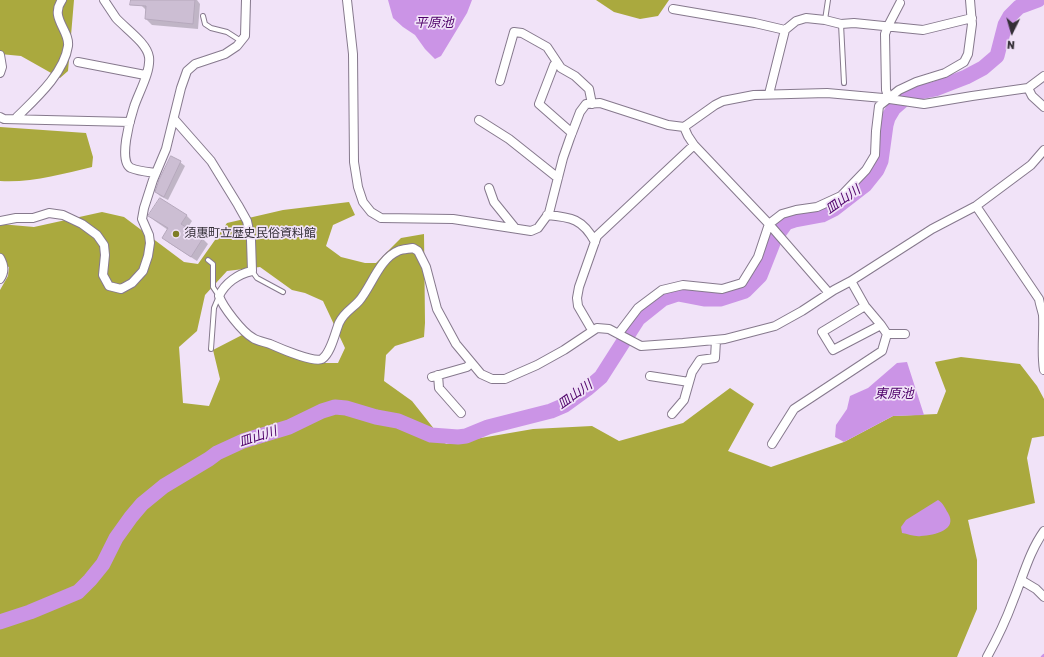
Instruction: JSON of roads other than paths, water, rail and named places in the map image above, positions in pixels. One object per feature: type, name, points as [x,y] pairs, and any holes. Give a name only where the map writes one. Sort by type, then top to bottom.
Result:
[{"type":"street","points":[[16,118],[54,78],[64,58],[68,47],[68,39],[60,24],[58,15],[62,0]]},
{"type":"street","points":[[104,0],[116,18],[147,50],[149,59],[133,109],[124,148],[126,163],[130,168],[155,173]]},
{"type":"street","points":[[0,221],[16,218],[33,218],[49,213],[63,215],[82,224],[97,235],[104,245],[105,255],[103,275],[109,286],[121,289],[132,283],[143,271],[148,256],[150,243],[149,235],[142,219],[144,208],[155,173],[166,149],[181,88],[187,71],[195,64],[225,54],[237,46],[245,36],[246,0]]},
{"type":"street","points":[[347,0],[353,54],[354,162],[358,187],[363,202],[371,212],[381,218],[453,219],[531,231],[538,228],[549,213],[572,133],[580,112],[586,104],[600,103],[668,125],[684,127],[716,105],[754,95],[827,93],[889,98],[924,104],[1028,88],[1044,76]]},
{"type":"street","points":[[619,333],[638,308],[662,290],[683,285],[722,289],[742,283],[758,257],[769,224],[782,214],[817,207],[841,196],[866,170],[876,155],[876,131],[879,106],[899,90],[916,82],[945,73],[964,62],[968,54],[972,18],[970,0]]},
{"type":"street","points":[[889,98],[886,90],[885,34],[900,3]]},
{"type":"street","points":[[672,9],[755,22],[785,30]]},
{"type":"street","points":[[769,94],[785,30],[796,21],[806,18],[825,20],[841,24],[854,23],[923,30],[972,18]]},
{"type":"street","points":[[500,81],[514,32],[522,33],[547,47],[561,68],[575,76],[589,90],[592,104]]},
{"type":"street","points":[[0,55],[2,67],[0,74]]},
{"type":"street","points":[[78,62],[145,75]]},
{"type":"street","points":[[557,62],[554,65],[539,104],[572,133]]},
{"type":"street","points":[[1028,88],[1032,96],[1044,107]]},
{"type":"street","points":[[0,117],[130,122]]},
{"type":"street","points":[[174,119],[210,161],[247,221],[251,240],[252,271],[232,280],[222,289],[219,296],[222,305],[243,330],[253,339],[291,353],[315,360],[321,359],[326,355],[335,336],[338,324],[343,316],[348,310],[359,302],[384,263],[396,252],[413,248],[418,251],[426,267],[438,309],[456,344],[481,374],[492,379],[505,379],[536,365],[586,337],[592,330],[597,328],[609,329],[619,333],[641,346],[724,339],[775,326],[829,293],[851,282],[932,229],[976,206],[1030,165],[1044,150]]},
{"type":"street","points":[[479,120],[509,139],[558,178]]},
{"type":"street","points":[[684,127],[694,145],[769,224],[829,293]]},
{"type":"street","points":[[592,330],[578,306],[577,298],[579,287],[597,236],[694,145]]},
{"type":"street","points":[[489,188],[494,202],[515,228]]},
{"type":"street","points":[[976,206],[1042,297],[1044,339],[1042,348],[1044,370]]},
{"type":"street","points":[[547,215],[574,219],[583,225],[595,242]]},
{"type":"street","points":[[0,258],[4,267],[3,275],[0,279]]},
{"type":"street","points":[[851,282],[865,306],[887,334]]},
{"type":"street","points":[[865,306],[822,332],[834,350],[881,325]]},
{"type":"street","points":[[887,334],[905,334]]},
{"type":"street","points":[[772,444],[794,409],[882,351],[887,334]]},
{"type":"street","points":[[672,414],[684,400],[692,372],[700,360],[715,358],[716,340]]},
{"type":"street","points":[[461,413],[439,388],[435,376],[467,367],[471,363]]},
{"type":"street","points":[[650,376],[689,382]]},
{"type":"street","points":[[988,657],[1014,601],[1037,541],[1044,531]]},
{"type":"street","points":[[1021,580],[1036,589],[1044,597]]},
{"type":"lane","points":[[825,20],[828,0]]},
{"type":"lane","points":[[203,16],[205,24],[211,28],[227,32],[241,41]]},
{"type":"lane","points":[[841,24],[844,83]]},
{"type":"lane","points":[[208,260],[213,264],[213,287],[219,296],[214,308],[211,349]]},
{"type":"lane","points":[[252,271],[257,278],[283,292]]},
{"type":"water","name":"平原池","points":[[388,0],[472,0],[467,13],[441,56],[435,59],[425,49],[415,35],[393,18]]},
{"type":"water","name":"東原池","points":[[907,362],[924,415],[893,416],[844,442],[835,437],[836,425],[847,409],[850,396],[868,388],[897,363]]},
{"type":"water","points":[[938,500],[948,513],[950,524],[948,527],[938,533],[927,535],[916,536],[902,533],[901,527],[906,520]]},
{"type":"waterway","name":"皿山川","points":[[0,622],[30,612],[78,592],[103,564],[116,538],[142,504],[164,486],[217,453],[243,441],[289,427],[322,411],[335,407],[346,408],[376,417],[398,421],[431,435],[458,437],[466,436],[488,427],[551,411],[565,405],[601,377],[638,319],[663,299],[678,294],[704,299],[720,299],[745,291],[760,276],[775,238],[786,223],[822,215],[834,209],[865,185],[877,170],[881,161],[886,125],[894,108],[910,94],[935,89],[966,77],[983,68],[997,56],[1005,25],[1010,16],[1019,7],[1038,0]]},
{"type":"place","name":"須惠町立歴史民俗資料館","points":[[176,234]]}]
